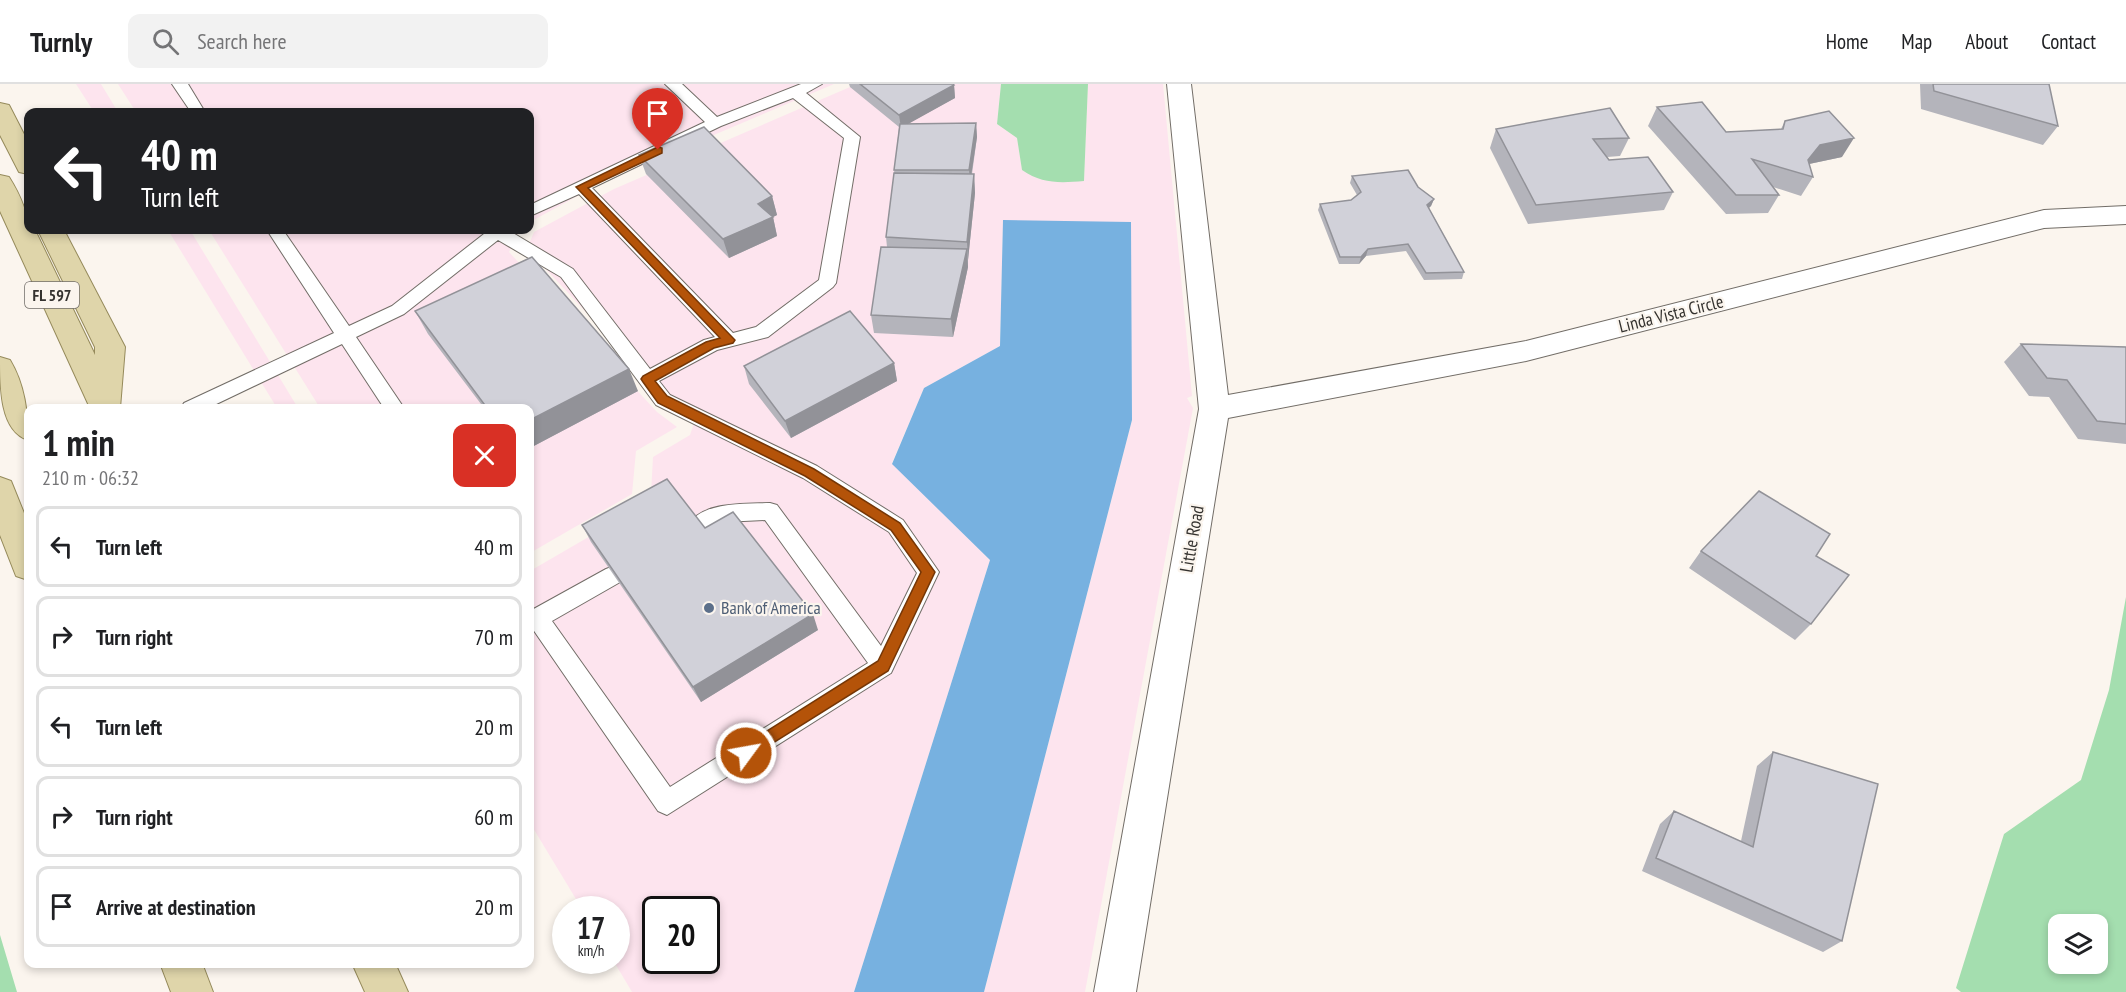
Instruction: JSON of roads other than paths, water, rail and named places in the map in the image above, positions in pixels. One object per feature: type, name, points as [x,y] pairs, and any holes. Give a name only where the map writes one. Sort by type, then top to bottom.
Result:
[{"type":"main road","points":[[0,110],[24,158]]},
{"type":"main road","name":"FL 597","points":[[0,183],[103,404]]},
{"type":"main road","points":[[53,234],[110,347],[105,404]]},
{"type":"main road","points":[[0,368],[15,416],[24,425]]},
{"type":"main road","points":[[0,490],[24,555]]},
{"type":"main road","points":[[183,968],[192,992]]},
{"type":"main road","points":[[375,968],[387,992]]},
{"type":"street","name":"Little Road","points":[[1115,992],[1214,409],[1179,84]]},
{"type":"street","name":"Linda Vista Circle","points":[[1214,409],[1526,351],[2044,219],[2126,215]]},
{"type":"lane","points":[[180,84],[195,108]]},
{"type":"lane","points":[[673,84],[715,123]]},
{"type":"lane","points":[[534,209],[715,123],[814,84]]},
{"type":"lane","points":[[647,379],[711,345],[762,332],[827,283],[852,137],[795,92]]},
{"type":"lane","points":[[581,187],[729,340]]},
{"type":"lane","points":[[278,234],[391,404]]},
{"type":"lane","points":[[199,404],[398,310],[494,234]]},
{"type":"lane","points":[[503,234],[567,273],[663,399],[810,472],[896,526],[928,572],[883,666],[667,803],[534,611],[614,575]]},
{"type":"lane","points":[[698,527],[719,514],[770,511],[883,666]]},
{"type":"water","points":[[1003,220],[1131,222],[1132,420],[984,992],[854,992],[990,560],[892,464],[924,388],[1000,346]]},
{"type":"place","name":"Bank of America","points":[[709,608]]}]
